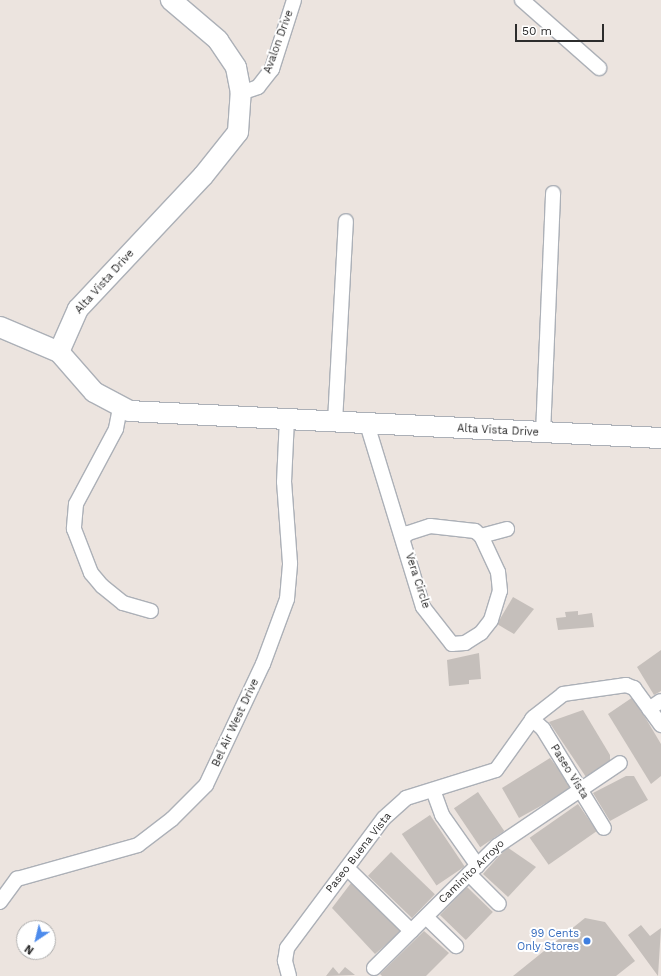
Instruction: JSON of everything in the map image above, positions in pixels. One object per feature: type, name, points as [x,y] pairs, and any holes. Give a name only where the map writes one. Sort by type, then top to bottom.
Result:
[{"type":"street","name":"Alta Vista Drive","points":[[171,0],[218,40],[230,55],[241,79],[238,132],[233,143],[78,309],[59,352],[94,392],[120,408],[543,434],[661,438]]},
{"type":"street","name":"Avalon Drive","points":[[241,93],[258,87],[272,69],[294,0]]},
{"type":"street","points":[[525,1],[599,68]]},
{"type":"street","points":[[543,434],[553,193]]},
{"type":"street","points":[[335,422],[346,220]]},
{"type":"street","points":[[0,327],[59,352]]},
{"type":"street","points":[[120,408],[116,429],[76,504],[74,529],[91,573],[102,586],[123,602],[151,611]]},
{"type":"street","name":"Bel Air West Drive","points":[[0,902],[17,879],[138,845],[204,788],[263,664],[287,598],[290,563],[284,482],[287,419]]},
{"type":"street","name":"Vera Circle","points":[[367,424],[423,607],[452,644],[465,643],[481,633],[491,620],[500,592],[498,572],[481,536],[474,531],[430,526],[408,533],[403,538]]},
{"type":"street","points":[[481,536],[507,529]]},
{"type":"street","name":"Paseo Buena Vista","points":[[289,976],[285,960],[287,948],[384,818],[406,798],[496,770],[532,719],[563,694],[626,685],[634,688],[661,726]]},
{"type":"street","points":[[649,709],[661,701]]},
{"type":"street","name":"Paseo Vista","points":[[532,719],[543,729],[604,828]]},
{"type":"street","name":"Caminito Arroyo","points":[[374,968],[497,846],[620,764]]},
{"type":"street","points":[[433,790],[442,815],[474,870],[499,904]]},
{"type":"street","points":[[347,868],[411,931]]},
{"type":"street","points":[[426,917],[456,946]]},
{"type":"building","points":[[513,597],[534,609],[514,634],[497,624]]},
{"type":"building","points":[[578,611],[578,615],[592,613],[594,627],[558,630],[556,618],[566,617],[565,612]]},
{"type":"building","points":[[661,650],[661,691],[654,695],[637,667]]},
{"type":"building","points":[[479,653],[481,679],[469,680],[469,684],[449,686],[447,660]]},
{"type":"building","points":[[633,697],[661,744],[661,776],[651,784],[608,714]]},
{"type":"building","points":[[583,710],[610,755],[610,763],[586,777],[549,722]]},
{"type":"building","points":[[550,758],[573,788],[519,818],[502,788]]},
{"type":"building","points":[[626,776],[634,776],[648,800],[610,821],[593,793]]},
{"type":"building","points":[[478,792],[504,831],[480,847],[454,808]]},
{"type":"building","points":[[578,804],[597,831],[549,865],[530,838]]},
{"type":"building","points":[[430,815],[465,866],[436,885],[402,834]]},
{"type":"building","points":[[507,847],[536,867],[508,897],[483,874]]},
{"type":"building","points":[[391,852],[435,894],[412,918],[368,876]]},
{"type":"building","points":[[351,883],[402,931],[375,954],[332,908]]},
{"type":"building","points":[[467,887],[493,912],[466,940],[440,915]]},
{"type":"building","name":"99 Cents Only Stores","points":[[585,918],[605,922],[635,961],[616,976],[513,976]]},
{"type":"building","points":[[641,925],[650,936],[661,928],[658,976],[628,935]]},
{"type":"building","points":[[424,931],[449,953],[426,976],[382,976],[380,974]]},
{"type":"building","points":[[333,967],[339,974],[345,967],[355,975],[326,976]]},
{"type":"place","name":"99 Cents Only Stores","points":[[587,941]]}]
